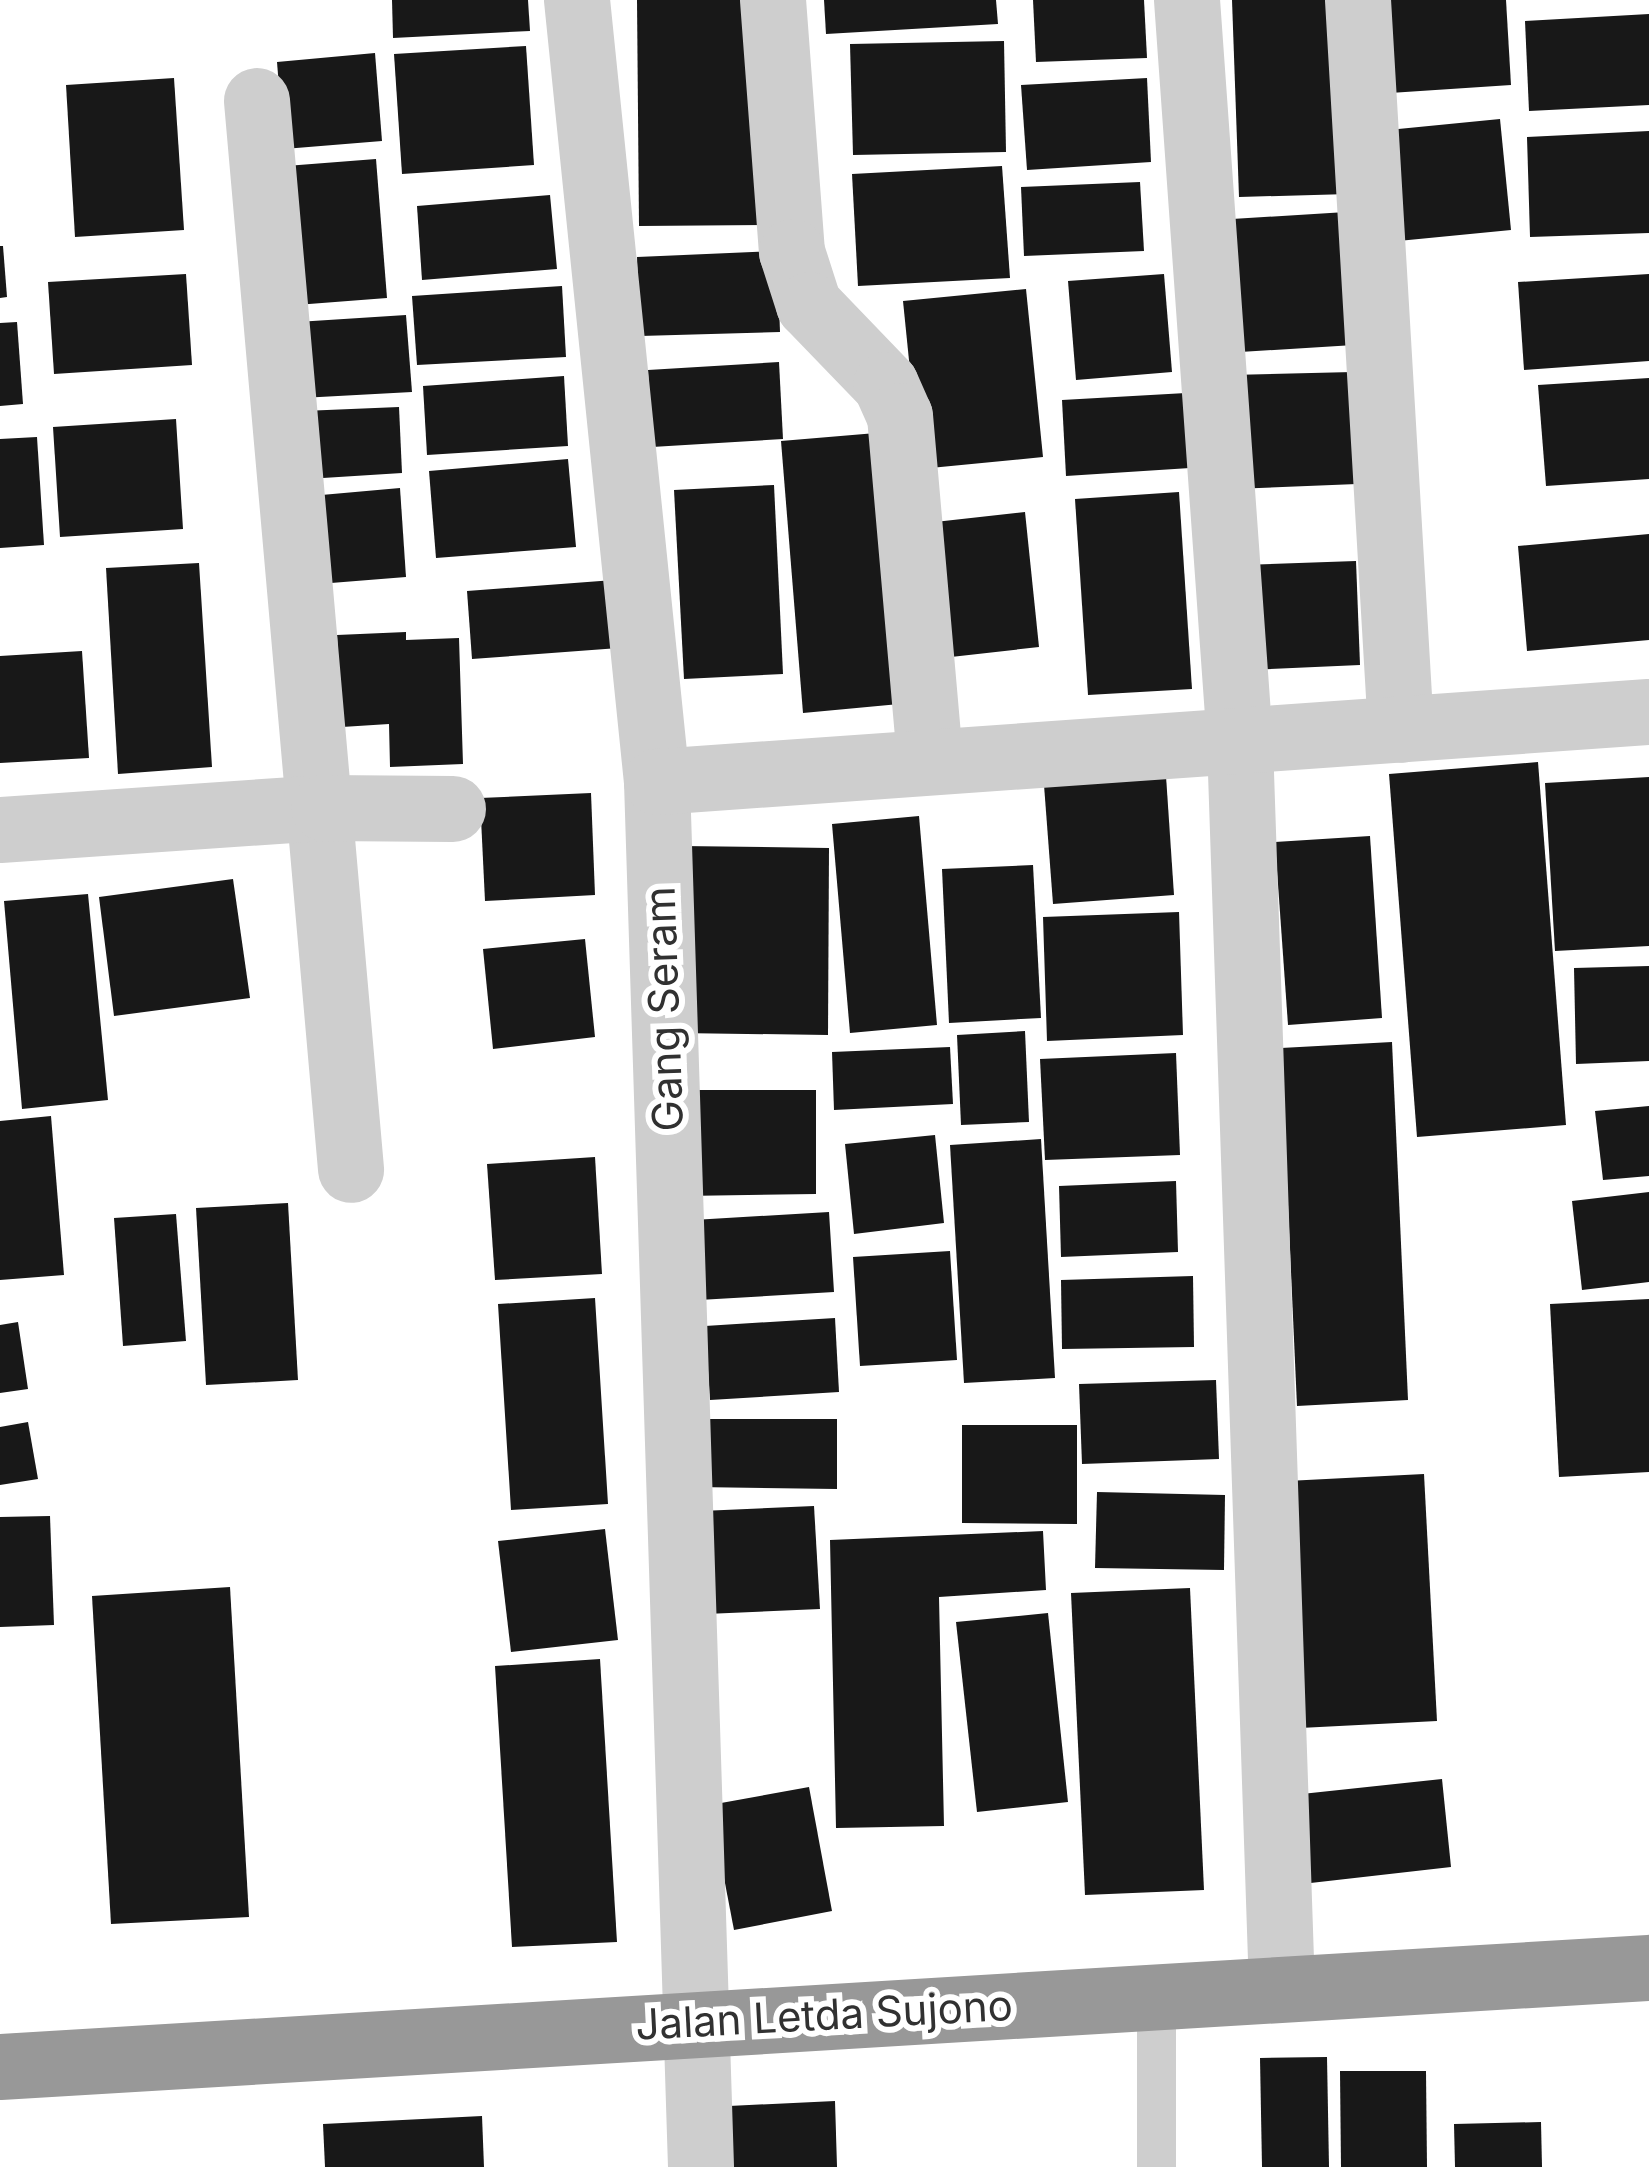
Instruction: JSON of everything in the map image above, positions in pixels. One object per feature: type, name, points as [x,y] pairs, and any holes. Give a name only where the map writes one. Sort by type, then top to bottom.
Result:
[{"type":"highway","name":"Jalan Letda Sujono","points":[[0,2066],[1649,1968]]},
{"type":"street","name":"Gang Seram","points":[[577,0],[657,782],[691,2022],[701,2167]]},
{"type":"street","points":[[773,0],[792,253],[809,305],[886,386],[900,416],[930,758]]},
{"type":"street","points":[[1187,0],[1240,742],[1282,1989]]},
{"type":"street","points":[[1358,0],[1401,730]]},
{"type":"street","points":[[257,101],[324,808],[351,1169]]},
{"type":"street","points":[[657,782],[930,758],[1240,742],[1649,712]]},
{"type":"street","points":[[0,830],[324,808],[453,809]]},
{"type":"lane","points":[[1156,1996],[1156,2167]]},
{"type":"building","points":[[392,0],[528,0],[530,31],[393,38]]},
{"type":"building","points":[[637,0],[762,0],[764,225],[639,226]]},
{"type":"building","points":[[824,0],[996,0],[998,24],[826,34]]},
{"type":"building","points":[[1033,0],[1144,0],[1147,58],[1036,62]]},
{"type":"building","points":[[1232,0],[1343,0],[1349,194],[1239,197]]},
{"type":"building","points":[[1385,0],[1506,0],[1511,85],[1390,93]]},
{"type":"building","points":[[1649,14],[1649,105],[1529,111],[1525,21]]},
{"type":"building","points":[[1004,41],[1006,152],[853,155],[850,44]]},
{"type":"building","points":[[526,46],[534,165],[402,174],[394,54]]},
{"type":"building","points":[[375,53],[382,141],[284,149],[277,62]]},
{"type":"building","points":[[174,78],[184,230],[75,237],[66,85]]},
{"type":"building","points":[[1147,78],[1151,162],[1027,170],[1021,85]]},
{"type":"building","points":[[1500,119],[1511,230],[1388,242],[1378,131]]},
{"type":"building","points":[[1649,131],[1649,233],[1530,237],[1527,137]]},
{"type":"building","points":[[376,159],[387,298],[296,305],[286,166]]},
{"type":"building","points":[[1002,166],[1010,278],[858,286],[852,174]]},
{"type":"building","points":[[1140,182],[1144,251],[1024,256],[1021,187]]},
{"type":"building","points":[[550,195],[557,269],[422,280],[417,206]]},
{"type":"building","points":[[1346,212],[1354,345],[1240,352],[1232,219]]},
{"type":"building","points":[[0,246],[7,297],[0,298]]},
{"type":"building","points":[[777,251],[780,332],[640,336],[637,257]]},
{"type":"building","points":[[186,274],[192,365],[54,374],[48,282]]},
{"type":"building","points":[[1164,274],[1172,372],[1076,380],[1068,281]]},
{"type":"building","points":[[1649,274],[1649,361],[1524,370],[1518,282]]},
{"type":"building","points":[[562,286],[566,357],[417,365],[412,296]]},
{"type":"building","points":[[1026,289],[1043,457],[920,469],[903,301]]},
{"type":"building","points":[[406,315],[412,392],[301,398],[297,322]]},
{"type":"building","points":[[17,322],[23,404],[0,406],[0,323]]},
{"type":"building","points":[[779,362],[783,439],[652,447],[648,370]]},
{"type":"building","points":[[1353,372],[1357,484],[1233,489],[1231,375]]},
{"type":"building","points":[[564,376],[568,446],[427,455],[423,386]]},
{"type":"building","points":[[1649,378],[1649,479],[1546,486],[1538,385]]},
{"type":"building","points":[[1186,393],[1190,468],[1066,476],[1062,400]]},
{"type":"building","points":[[399,407],[402,473],[307,479],[303,411]]},
{"type":"building","points":[[176,419],[183,529],[60,537],[53,427]]},
{"type":"building","points":[[888,432],[910,703],[803,713],[781,441]]},
{"type":"building","points":[[37,437],[44,545],[0,548],[0,439]]},
{"type":"building","points":[[568,459],[576,547],[436,558],[429,471]]},
{"type":"building","points":[[774,485],[783,674],[684,679],[674,490]]},
{"type":"building","points":[[400,488],[406,577],[306,585],[299,497]]},
{"type":"building","points":[[1179,492],[1192,689],[1088,695],[1075,499]]},
{"type":"building","points":[[1025,512],[1039,647],[942,658],[926,523]]},
{"type":"building","points":[[1649,534],[1649,640],[1527,651],[1518,546]]},
{"type":"building","points":[[1356,561],[1360,665],[1247,670],[1242,565]]},
{"type":"building","points":[[199,563],[212,767],[118,774],[106,568]]},
{"type":"building","points":[[627,579],[632,647],[472,659],[467,591]]},
{"type":"building","points":[[406,632],[406,640],[459,638],[463,764],[390,767],[389,724],[342,727],[337,635]]},
{"type":"building","points":[[82,651],[89,758],[0,763],[0,656]]},
{"type":"building","points":[[1538,762],[1566,1125],[1417,1137],[1389,774]]},
{"type":"building","points":[[1166,776],[1174,895],[1053,904],[1044,785]]},
{"type":"building","points":[[1649,777],[1649,946],[1555,951],[1545,783]]},
{"type":"building","points":[[591,793],[595,895],[485,901],[480,798]]},
{"type":"building","points":[[919,816],[937,1025],[850,1033],[832,824]]},
{"type":"building","points":[[1370,836],[1382,1018],[1288,1025],[1275,842]]},
{"type":"building","points":[[681,846],[829,848],[828,1035],[678,1033]]},
{"type":"building","points":[[1033,865],[1041,1018],[949,1023],[942,869]]},
{"type":"building","points":[[233,879],[250,998],[114,1016],[99,897]]},
{"type":"building","points":[[88,894],[108,1100],[22,1109],[4,901]]},
{"type":"building","points":[[1179,912],[1183,1035],[1047,1041],[1043,917]]},
{"type":"building","points":[[585,939],[595,1037],[493,1049],[483,949]]},
{"type":"building","points":[[1649,966],[1649,1061],[1576,1064],[1574,968]]},
{"type":"building","points":[[1025,1031],[1029,1122],[961,1125],[957,1035]]},
{"type":"building","points":[[1392,1042],[1408,1400],[1297,1406],[1281,1048]]},
{"type":"building","points":[[950,1047],[953,1104],[834,1110],[832,1052]]},
{"type":"building","points":[[1176,1053],[1180,1155],[1045,1160],[1040,1059]]},
{"type":"building","points":[[683,1090],[816,1090],[816,1194],[683,1196]]},
{"type":"building","points":[[1649,1106],[1649,1176],[1603,1180],[1595,1111]]},
{"type":"building","points":[[51,1116],[64,1275],[0,1280],[0,1121]]},
{"type":"building","points":[[935,1135],[944,1223],[854,1234],[845,1144]]},
{"type":"building","points":[[1041,1139],[1055,1378],[964,1383],[950,1145]]},
{"type":"building","points":[[595,1157],[602,1274],[495,1280],[487,1164]]},
{"type":"building","points":[[1176,1181],[1178,1252],[1061,1257],[1059,1186]]},
{"type":"building","points":[[1649,1192],[1649,1282],[1582,1290],[1572,1201]]},
{"type":"building","points":[[288,1203],[298,1380],[206,1385],[196,1208]]},
{"type":"building","points":[[829,1212],[834,1292],[699,1300],[693,1220]]},
{"type":"building","points":[[176,1214],[186,1341],[123,1346],[114,1218]]},
{"type":"building","points":[[950,1251],[957,1360],[860,1366],[853,1257]]},
{"type":"building","points":[[1193,1276],[1194,1347],[1062,1349],[1061,1280]]},
{"type":"building","points":[[595,1298],[608,1504],[511,1510],[498,1304]]},
{"type":"building","points":[[1649,1299],[1649,1472],[1559,1477],[1550,1304]]},
{"type":"building","points":[[835,1318],[839,1392],[710,1400],[705,1326]]},
{"type":"building","points":[[18,1322],[28,1389],[0,1393],[0,1325]]},
{"type":"building","points":[[1216,1380],[1219,1459],[1082,1464],[1079,1384]]},
{"type":"building","points":[[697,1419],[837,1419],[837,1489],[696,1487]]},
{"type":"building","points":[[28,1422],[38,1479],[0,1485],[0,1427]]},
{"type":"building","points":[[962,1425],[1077,1425],[1077,1524],[962,1523]]},
{"type":"building","points":[[1424,1474],[1437,1721],[1300,1728],[1287,1481]]},
{"type":"building","points":[[1097,1492],[1225,1495],[1224,1570],[1095,1568]]},
{"type":"building","points":[[814,1506],[820,1609],[706,1614],[701,1511]]},
{"type":"building","points":[[50,1516],[54,1625],[0,1627],[0,1517]]},
{"type":"building","points":[[605,1529],[618,1640],[511,1652],[498,1541]]},
{"type":"building","points":[[1043,1531],[1046,1590],[939,1597],[944,1826],[836,1828],[830,1540]]},
{"type":"building","points":[[230,1587],[249,1917],[111,1924],[92,1596]]},
{"type":"building","points":[[1190,1588],[1204,1890],[1085,1895],[1071,1593]]},
{"type":"building","points":[[1048,1613],[1068,1802],[977,1812],[956,1622]]},
{"type":"building","points":[[600,1659],[617,1942],[512,1947],[495,1666]]},
{"type":"building","points":[[1442,1779],[1451,1867],[1293,1885],[1283,1796]]},
{"type":"building","points":[[809,1787],[832,1911],[734,1930],[710,1805]]},
{"type":"building","points":[[1327,2057],[1329,2167],[1262,2167],[1260,2058]]},
{"type":"building","points":[[1340,2071],[1426,2071],[1427,2167],[1341,2167]]},
{"type":"building","points":[[835,2101],[837,2167],[732,2167],[729,2106]]},
{"type":"building","points":[[482,2116],[484,2167],[325,2167],[323,2124]]},
{"type":"building","points":[[1541,2122],[1542,2167],[1455,2167],[1454,2124]]}]
